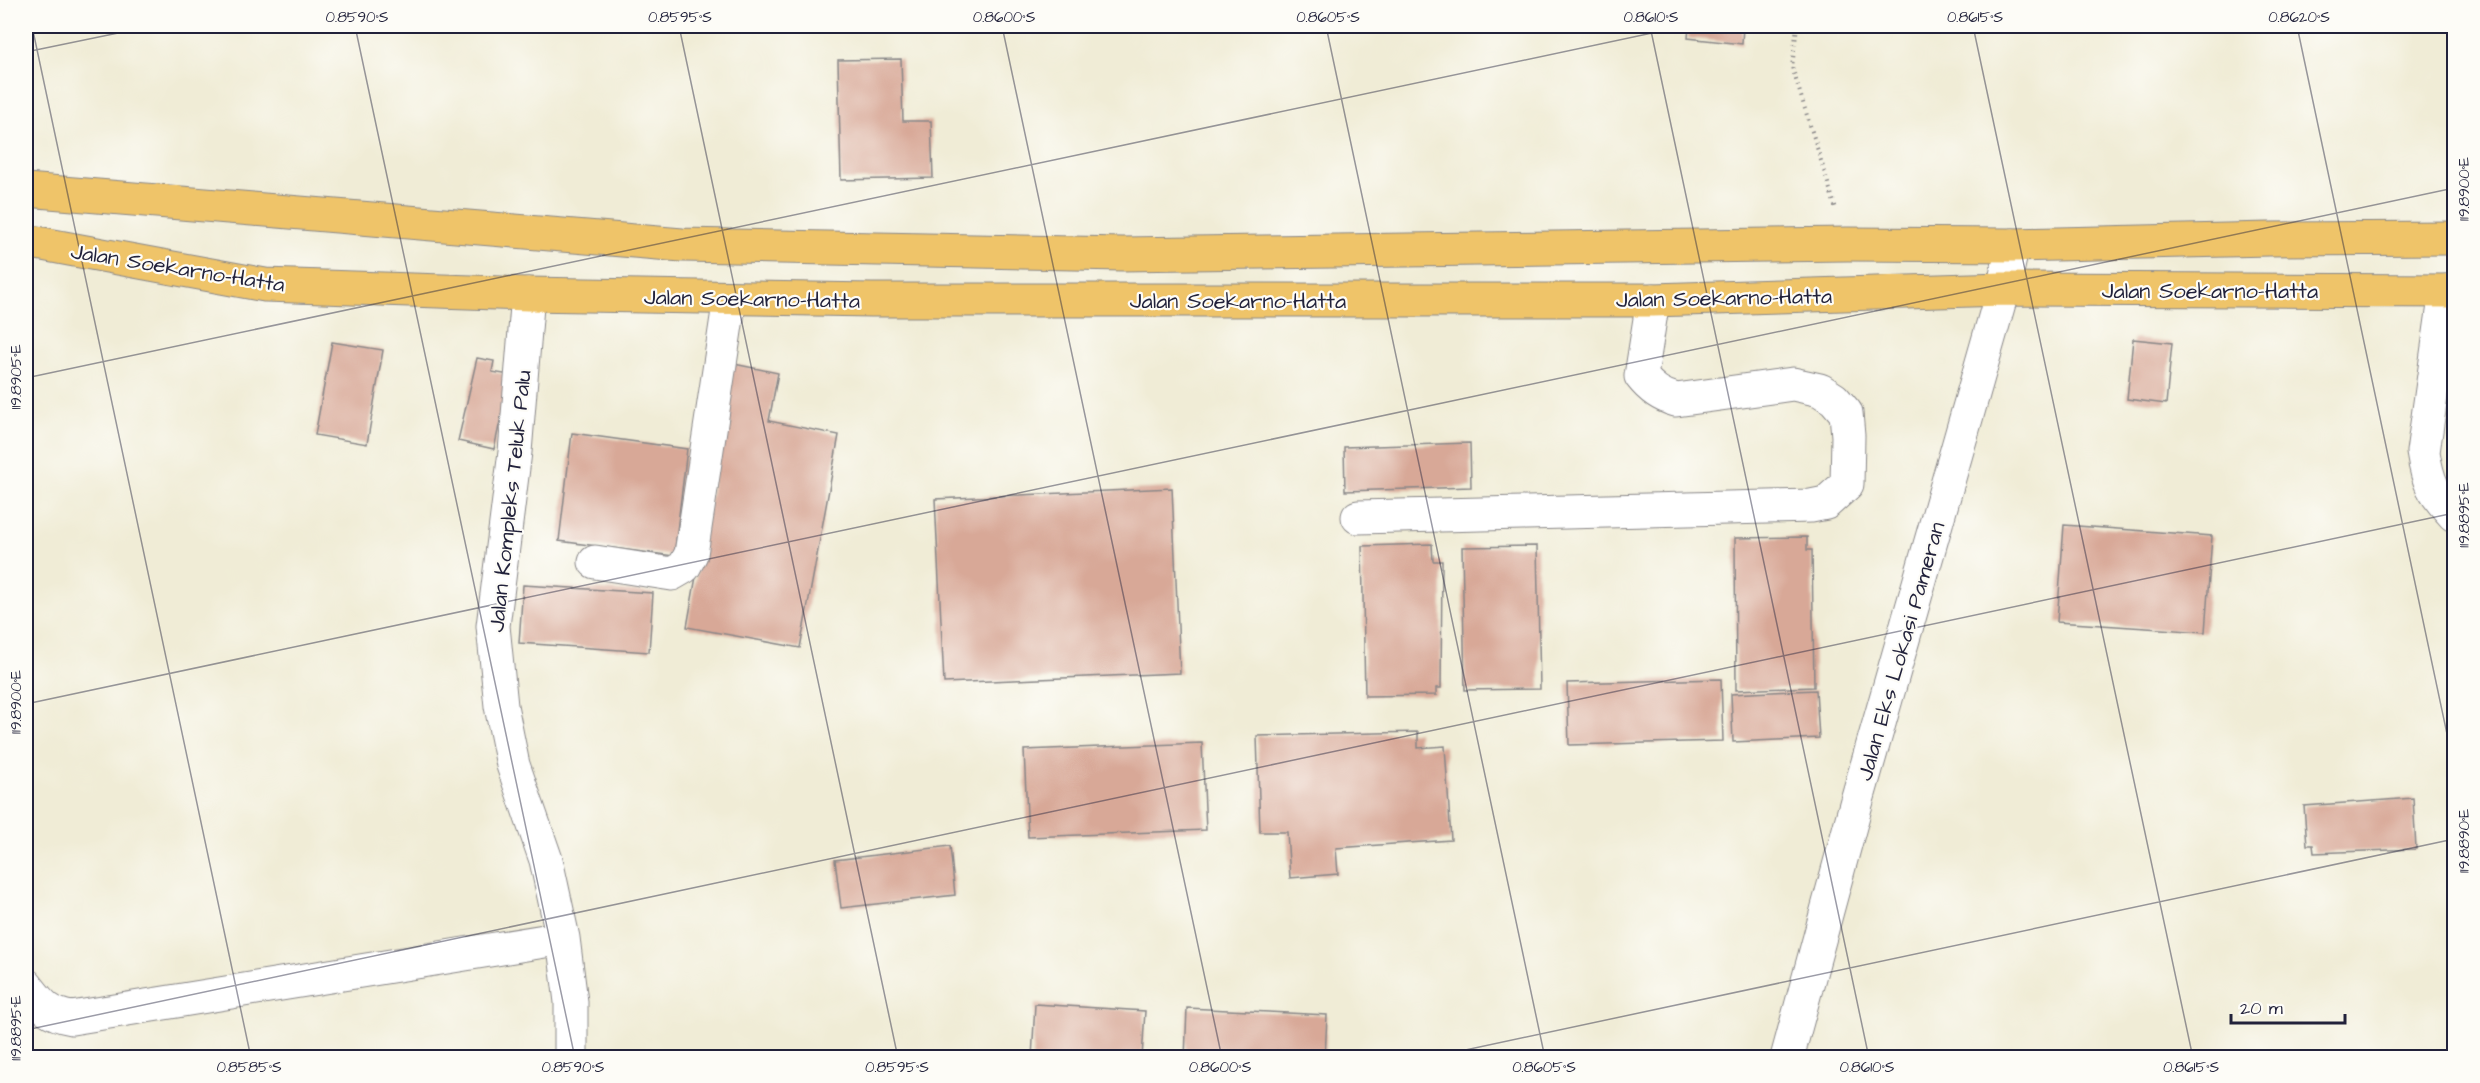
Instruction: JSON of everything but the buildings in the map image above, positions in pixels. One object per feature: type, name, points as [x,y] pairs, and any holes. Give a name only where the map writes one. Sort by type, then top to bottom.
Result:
[{"type":"main road","name":"Jalan Soekarno-Hatta","points":[[26,190],[682,245],[1123,254],[2454,238]]},
{"type":"main road","name":"Jalan Soekarno-Hatta","points":[[26,241],[265,285],[528,294],[730,298],[1653,300],[2003,289],[2450,291]]},
{"type":"street","name":"Jalan Eks Lokasi Pameran","points":[[1787,1058],[1856,804],[2003,289],[2013,245]]},
{"type":"street","points":[[2450,291],[2423,452],[2427,478],[2437,497],[2454,515]]},
{"type":"street","name":"Jalan Kompleks Teluk Palu","points":[[528,294],[515,452],[493,626],[501,706],[513,765],[546,860],[563,938],[571,1002],[571,1058]]},
{"type":"street","points":[[595,562],[672,574],[684,567],[692,554],[730,298]]},
{"type":"street","points":[[1358,517],[1811,506],[1826,503],[1848,484],[1846,413],[1834,399],[1820,390],[1793,384],[1676,400],[1663,396],[1649,386],[1641,376],[1653,300]]},
{"type":"street","points":[[26,985],[42,1005],[55,1016],[72,1018],[563,938]]},
{"type":"path","points":[[1797,26],[1792,67],[1847,244]]}]
